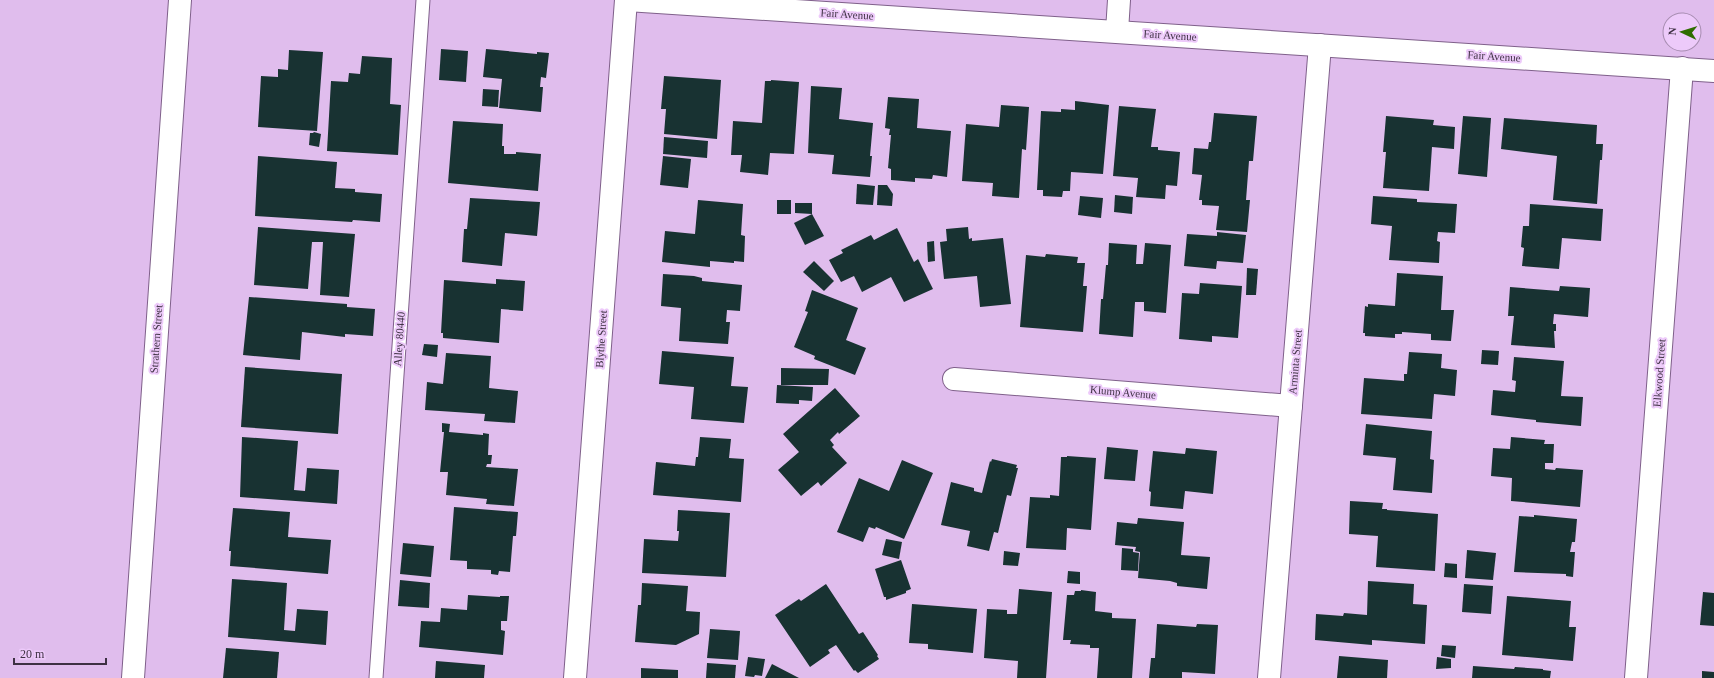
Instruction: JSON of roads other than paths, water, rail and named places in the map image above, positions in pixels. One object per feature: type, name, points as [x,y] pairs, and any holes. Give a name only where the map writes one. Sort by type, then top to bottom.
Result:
[{"type":"street","name":"Strathern Street","points":[[133,678],[180,0]]},
{"type":"street","name":"Fair Avenue","points":[[627,0],[1714,71]]},
{"type":"street","name":"Blythe Street","points":[[575,678],[627,0]]},
{"type":"street","points":[[1117,31],[1119,0]]},
{"type":"street","name":"Arminta Street","points":[[1269,678],[1320,45]]},
{"type":"street","name":"Elkwood Street","points":[[1636,678],[1682,68]]},
{"type":"street","name":"Klump Avenue","points":[[954,379],[1291,406]]},
{"type":"lane","name":"Alley 80440","points":[[376,678],[423,0]]}]
